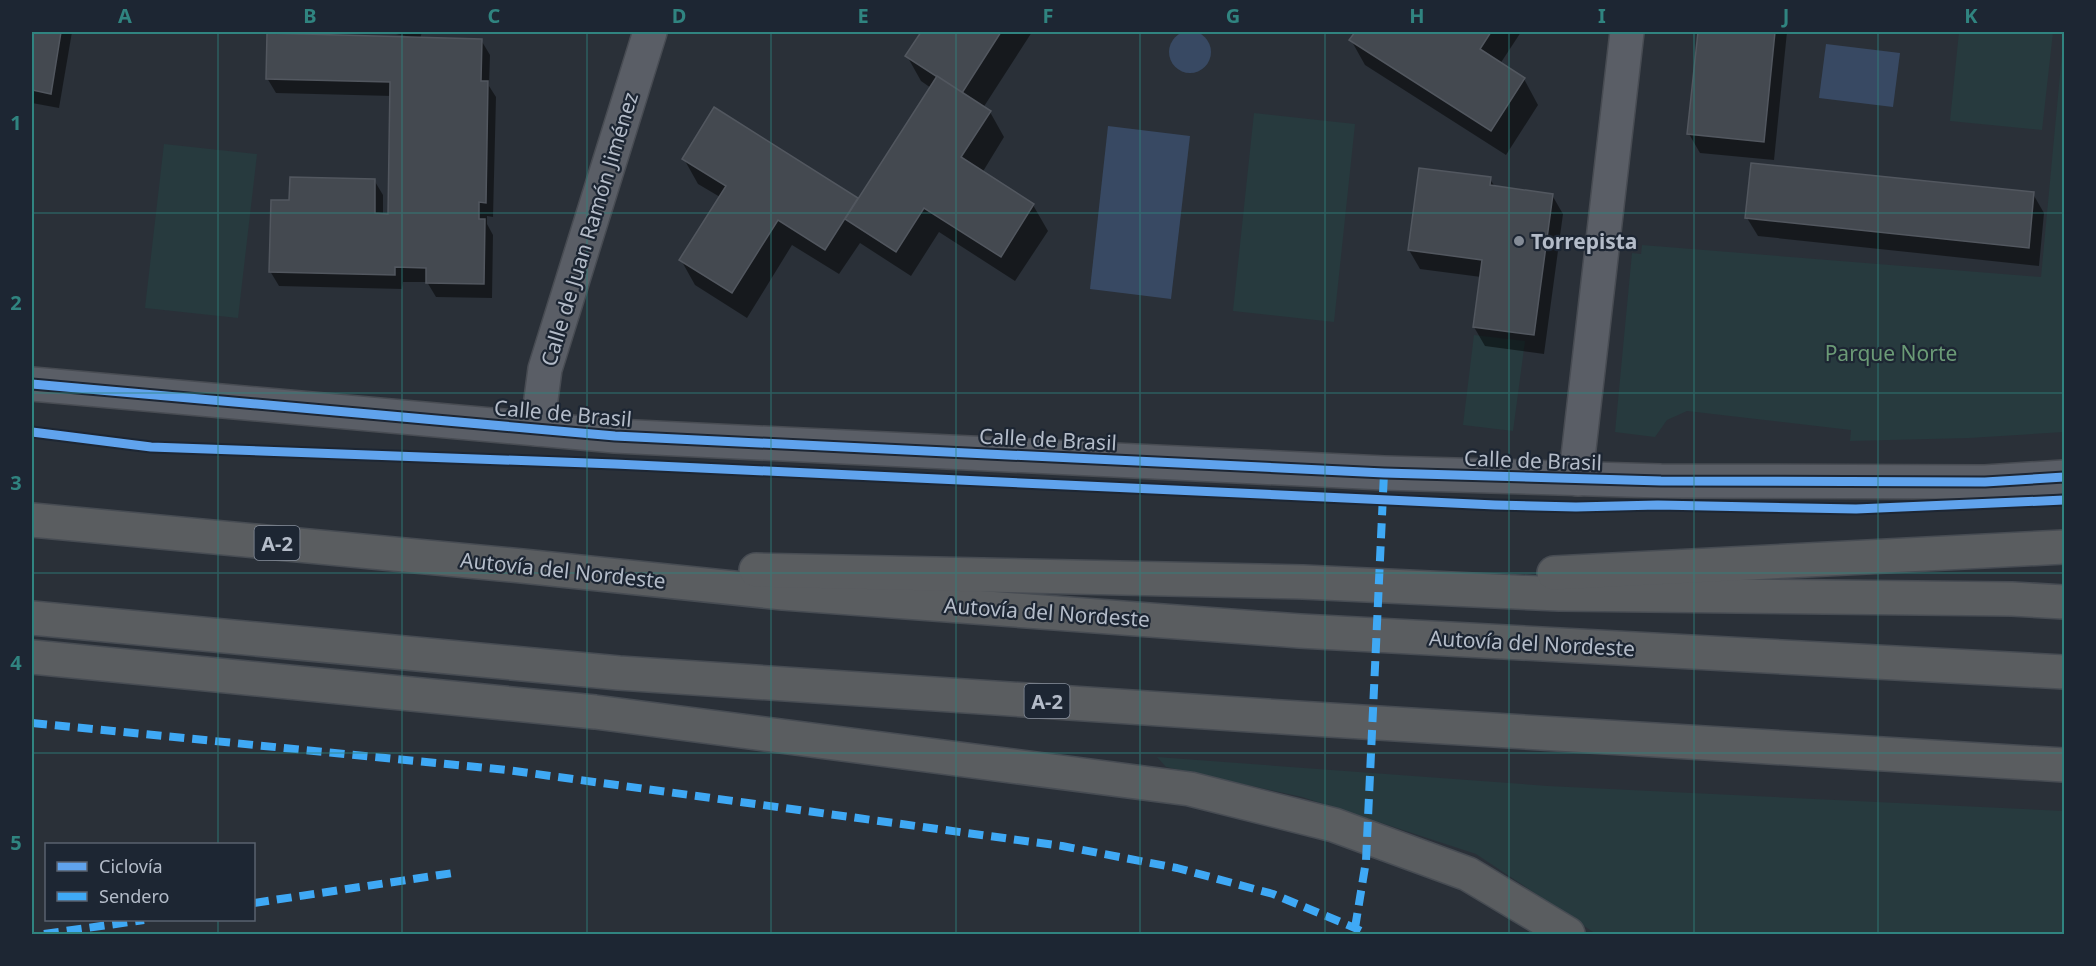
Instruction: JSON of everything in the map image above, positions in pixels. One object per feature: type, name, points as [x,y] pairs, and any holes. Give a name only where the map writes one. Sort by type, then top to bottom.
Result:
[{"type":"highway","name":"Autovía del Nordeste","points":[[32,520],[783,593],[1300,631],[2064,672]]},
{"type":"highway","points":[[1303,582],[1562,573],[2064,548]]},
{"type":"highway","points":[[522,566],[1303,582],[1559,594],[2012,599],[2064,602]]},
{"type":"highway","name":"A-2","points":[[32,618],[619,673],[1297,718],[2064,765]]},
{"type":"highway","points":[[32,657],[595,712],[1190,789],[1334,825],[1468,874],[1568,934]]},
{"type":"street","name":"Calle de Juan Ramón Jiménez","points":[[537,429],[545,369],[650,32]]},
{"type":"street","points":[[1578,479],[1578,457],[1627,32]]},
{"type":"street","name":"Calle de Brasil","points":[[32,384],[615,436],[1384,473],[1578,479],[1985,482],[2064,477]]},
{"type":"green space","points":[[1959,32],[2053,32],[2042,130],[1950,121]]},
{"type":"green space","name":"Parque Norte","points":[[2064,32],[2064,432],[1969,438],[1850,441],[1851,430],[1687,411],[1667,420],[1655,437],[1615,432],[1632,253],[1641,254],[1642,245],[2041,277]]},
{"type":"green space","points":[[1254,113],[1355,124],[1334,322],[1233,311]]},
{"type":"green space","points":[[164,144],[257,154],[238,318],[145,308]]},
{"type":"green space","points":[[1474,335],[1525,341],[1513,431],[1463,425]]},
{"type":"green space","points":[[1157,757],[1548,786],[2064,811],[2064,934],[1596,934],[1476,854],[1302,797],[1166,767]]},
{"type":"water","points":[[1190,31],[1198,32],[1205,37],[1210,44],[1210,60],[1205,67],[1198,72],[1190,73],[1182,72],[1175,67],[1170,60],[1169,52],[1170,44],[1175,37],[1182,32]]},
{"type":"water","points":[[1826,44],[1900,53],[1893,107],[1819,98]]},
{"type":"water","points":[[1108,126],[1190,136],[1171,299],[1090,289]]},
{"type":"building","points":[[32,32],[61,32],[51,94],[32,90]]},
{"type":"building","points":[[921,32],[1001,32],[962,93],[905,56]]},
{"type":"building","points":[[1355,32],[1491,32],[1480,49],[1525,78],[1491,131],[1349,40]]},
{"type":"building","points":[[1698,32],[1775,32],[1764,142],[1687,134]]},
{"type":"building","points":[[267,33],[482,39],[481,81],[488,81],[486,203],[479,202],[479,219],[485,219],[484,284],[426,283],[426,268],[395,267],[395,275],[269,272],[271,200],[289,200],[290,177],[375,179],[375,213],[388,214],[390,82],[266,79]]},
{"type":"building","points":[[937,76],[991,111],[961,157],[1034,204],[1001,257],[924,208],[896,252],[845,219]]},
{"type":"building","points":[[714,107],[858,198],[825,250],[778,220],[732,293],[679,260],[726,186],[682,159]]},
{"type":"building","points":[[1751,163],[2034,192],[2029,248],[1745,218]]},
{"type":"building","points":[[1419,168],[1491,177],[1490,185],[1553,194],[1534,335],[1473,327],[1482,260],[1408,250]]},
{"type":"marked path","points":[[1355,928],[1366,861],[1384,473]]},
{"type":"marked path","points":[[32,723],[507,770],[1062,846],[1177,868],[1273,894],[1367,934]]},
{"type":"marked path","points":[[255,903],[453,873]]},
{"type":"marked path","points":[[44,934],[137,921]]},
{"type":"cycle path","points":[[32,384],[615,436],[1384,473],[1661,481],[1985,482],[2064,477]]},
{"type":"cycle path","points":[[32,432],[151,447],[615,464],[1495,505],[1576,507],[1658,505],[1856,509],[2064,500]]},
{"type":"place","name":"Torrepista","points":[[1519,241]]}]
